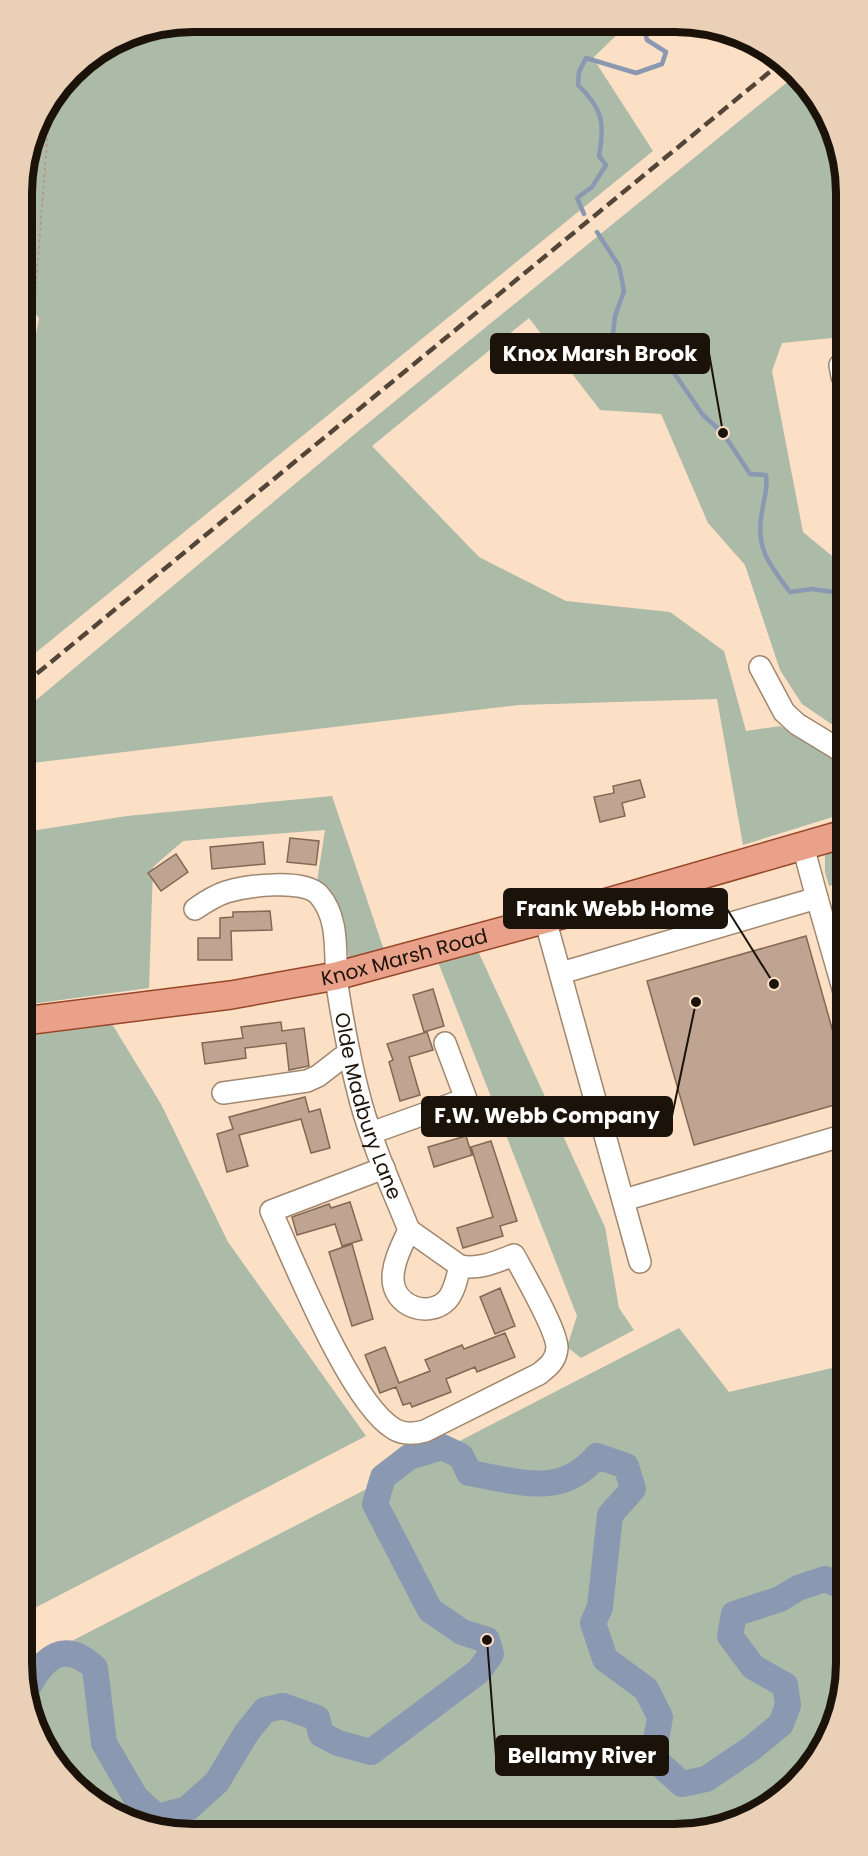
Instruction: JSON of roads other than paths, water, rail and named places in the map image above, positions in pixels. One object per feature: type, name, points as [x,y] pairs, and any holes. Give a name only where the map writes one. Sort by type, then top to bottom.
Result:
[{"type":"main road","name":"Knox Marsh Road","points":[[31,1020],[231,995],[336,976],[836,836]]},
{"type":"street","points":[[760,667],[784,712],[797,724],[836,748]]},
{"type":"street","points":[[803,846],[836,964]]},
{"type":"street","name":"Olde Madbury Lane","points":[[195,909],[209,899],[228,891],[280,885],[312,889],[329,910],[334,933],[336,976],[349,1052],[371,1133],[409,1230]]},
{"type":"street","points":[[561,973],[817,898]]},
{"type":"street","points":[[545,919],[640,1262]]},
{"type":"street","points":[[371,1133],[466,1099],[445,1043]]},
{"type":"street","points":[[223,1094],[307,1081],[318,1076],[349,1052]]},
{"type":"street","points":[[624,1200],[836,1138]]},
{"type":"street","points":[[384,1168],[271,1211],[343,1362],[365,1400],[394,1429],[405,1433],[425,1431],[539,1374],[555,1357],[555,1337],[514,1255],[484,1266],[471,1268],[460,1266],[409,1230],[400,1249],[393,1279],[395,1289],[408,1305],[429,1310],[439,1306],[454,1289],[460,1266]]},
{"type":"waterway","points":[[584,214],[577,198],[592,187],[606,165],[599,156],[602,134],[600,117],[593,102],[578,85],[579,72],[586,58],[636,73],[662,64],[666,52],[647,40],[645,32]]},
{"type":"waterway","points":[[597,232],[619,266],[624,291],[615,316],[612,342],[631,351],[659,356],[665,360],[703,415],[723,433],[750,474],[766,475],[760,525],[762,546],[770,564],[790,592],[812,589],[833,592],[836,596]]},
{"type":"waterway","points":[[33,1680],[40,1668],[48,1661],[64,1653],[84,1659],[95,1668],[104,1743],[136,1798],[157,1817],[187,1809],[217,1782],[247,1732],[265,1710],[283,1706],[317,1718],[321,1734],[338,1743],[371,1752],[479,1671],[491,1654],[487,1640],[462,1632],[430,1610],[375,1504],[383,1477],[409,1457],[442,1447],[461,1456],[469,1473],[538,1484],[568,1478],[583,1469],[597,1456],[626,1466],[633,1489],[610,1515],[600,1607],[593,1623],[605,1659],[646,1689],[660,1717],[653,1758],[682,1784],[706,1779],[752,1748],[781,1724],[788,1705],[785,1685],[753,1667],[730,1636],[734,1614],[780,1599],[798,1588],[825,1579],[836,1584]]},
{"type":"railway","points":[[32,678],[776,67]]},
{"type":"place","name":"Knox Marsh Brook","points":[[723,433]]},
{"type":"place","name":"Frank Webb Home","points":[[774,984]]},
{"type":"place","name":"F.W. Webb Company","points":[[696,1002]]},
{"type":"place","name":"Bellamy River","points":[[487,1640]]}]
